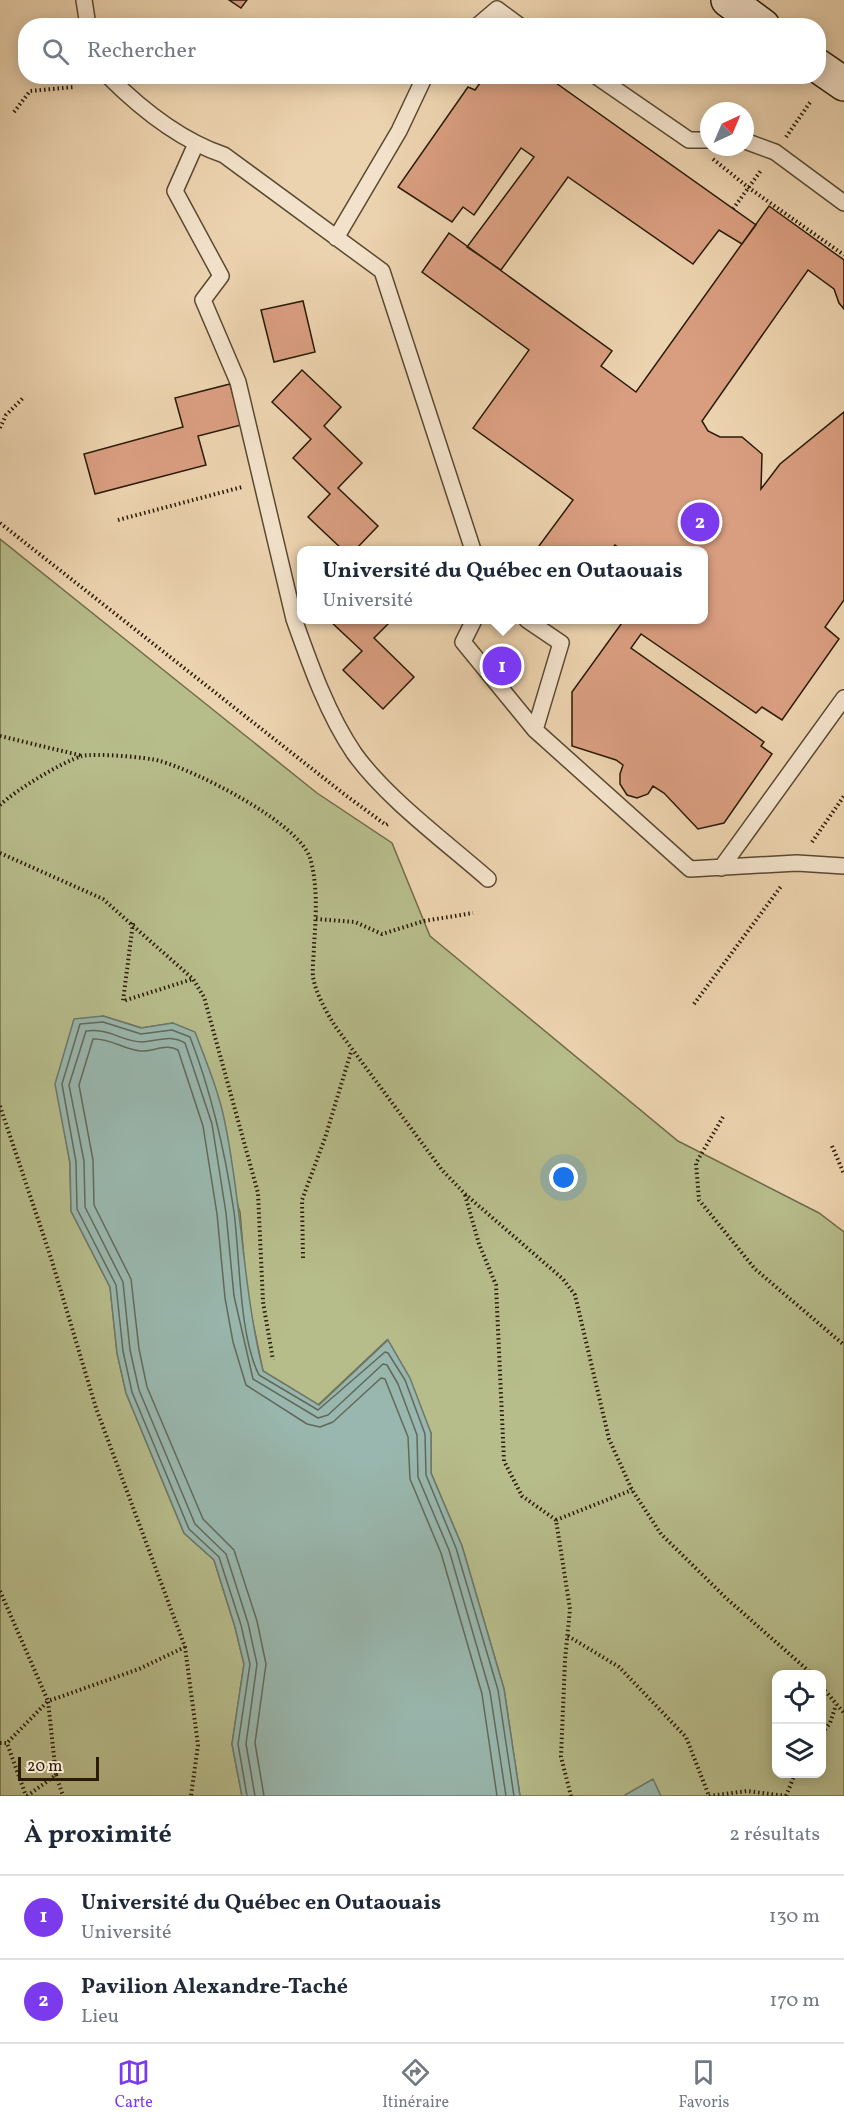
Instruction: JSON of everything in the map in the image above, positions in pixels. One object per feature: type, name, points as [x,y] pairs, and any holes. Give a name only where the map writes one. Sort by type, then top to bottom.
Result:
[{"type":"main road","points":[[728,0],[752,18]]},
{"type":"main road","points":[[826,71],[844,84]]},
{"type":"lane","points":[[84,0],[87,18]]},
{"type":"lane","points":[[486,18],[496,9],[509,18]]},
{"type":"lane","points":[[116,84],[129,97],[195,146],[224,155],[382,272],[472,546]]},
{"type":"lane","points":[[336,238],[399,131],[421,84]]},
{"type":"lane","points":[[608,84],[689,140],[700,140]]},
{"type":"lane","points":[[754,144],[775,152],[844,203]]},
{"type":"lane","points":[[195,146],[175,190],[221,276],[203,300],[238,382],[294,619],[344,737],[356,756],[395,796],[488,879]]},
{"type":"lane","points":[[472,624],[463,642],[535,730],[690,869],[797,863],[844,866]]},
{"type":"lane","points":[[533,624],[561,643],[535,730]]},
{"type":"lane","points":[[721,868],[844,698]]},
{"type":"path","points":[[14,112],[30,91],[74,87]]},
{"type":"path","points":[[784,139],[811,100]]},
{"type":"path","points":[[689,140],[749,188],[844,255]]},
{"type":"path","points":[[733,209],[768,161]]},
{"type":"path","points":[[0,428],[6,415],[23,398]]},
{"type":"path","points":[[118,520],[263,482]]},
{"type":"path","points":[[0,523],[386,825]]},
{"type":"path","points":[[0,737],[83,756],[160,761],[210,783],[276,819],[297,836],[310,858],[316,919],[313,976],[325,1010],[351,1051],[425,1149],[465,1194],[563,1279],[575,1295],[609,1438],[632,1490],[661,1534],[726,1598],[807,1670]]},
{"type":"path","points":[[0,804],[27,786],[83,756]]},
{"type":"path","points":[[694,1004],[844,796]]},
{"type":"path","points":[[0,853],[103,898],[193,979],[204,997],[258,1194],[263,1302],[273,1360]]},
{"type":"path","points":[[316,919],[355,922],[382,934],[424,921],[473,913]]},
{"type":"path","points":[[133,923],[123,1001],[193,979]]},
{"type":"path","points":[[303,1258],[302,1200],[325,1138],[351,1051]]},
{"type":"path","points":[[0,1106],[51,1258],[96,1408],[185,1647],[198,1745],[191,1796]]},
{"type":"path","points":[[723,1117],[696,1163],[699,1200],[755,1269],[844,1345]]},
{"type":"path","points":[[832,1146],[844,1174]]},
{"type":"path","points":[[465,1194],[479,1244],[496,1285],[504,1461],[522,1496],[556,1520],[570,1609],[561,1757],[571,1796]]},
{"type":"path","points":[[556,1520],[632,1490]]},
{"type":"path","points":[[0,1591],[48,1701],[56,1775],[63,1796]]},
{"type":"path","points":[[568,1636],[620,1667],[686,1737],[709,1796],[747,1791],[786,1796],[793,1778]]},
{"type":"path","points":[[0,1743],[7,1743],[48,1701],[139,1669],[185,1647]]},
{"type":"path","points":[[826,1692],[844,1713]]},
{"type":"path","points":[[826,1728],[836,1705]]},
{"type":"path","points":[[7,1743],[26,1796],[56,1775]]},
{"type":"green space","points":[[0,539],[317,793],[392,843],[430,936],[678,1141],[819,1213],[844,1232],[844,1796],[520,1796],[504,1689],[462,1546],[431,1473],[431,1433],[387,1340],[318,1405],[263,1371],[247,1294],[240,1212],[173,1023],[142,1028],[103,1016],[56,1084],[70,1163],[71,1211],[110,1287],[117,1353],[126,1393],[184,1533],[214,1560],[235,1627],[244,1664],[232,1744],[242,1796],[0,1796]]},
{"type":"water","points":[[103,1016],[141,1028],[173,1023],[195,1032],[216,1088],[225,1123],[251,1310],[263,1371],[319,1405],[388,1340],[410,1378],[431,1433],[431,1473],[462,1546],[504,1689],[520,1796],[242,1796],[232,1744],[244,1664],[235,1627],[214,1560],[184,1533],[126,1393],[117,1353],[110,1287],[71,1211],[70,1163],[55,1084],[74,1019]]},
{"type":"water","points":[[653,1779],[661,1796],[625,1796],[625,1795]]},
{"type":"building","points":[[229,0],[247,0],[241,8]]},
{"type":"building","points":[[479,84],[557,84],[756,225],[742,244],[719,230],[693,264],[568,177],[501,270],[467,247],[534,157],[521,148],[474,215],[463,207],[452,222],[398,187],[468,87],[475,90]]},
{"type":"building","points":[[769,206],[844,260],[844,309],[834,289],[808,270],[702,421],[708,431],[720,437],[742,437],[762,454],[761,489],[780,464],[844,412],[844,600],[825,627],[839,639],[782,720],[762,707],[756,713],[641,634],[631,648],[764,742],[761,746],[772,754],[724,823],[698,829],[664,793],[653,786],[648,794],[637,798],[627,795],[620,784],[623,765],[616,760],[572,746],[572,692],[621,624],[708,624],[708,546],[539,546],[573,500],[473,428],[529,350],[422,272],[449,233],[612,351],[601,366],[636,392]]},
{"type":"building","points":[[303,301],[315,352],[274,362],[261,310]]},
{"type":"building","points":[[302,370],[341,407],[324,426],[362,463],[338,488],[378,526],[359,546],[339,546],[308,517],[330,494],[293,458],[311,439],[272,402]]},
{"type":"building","points":[[230,384],[241,425],[198,436],[206,465],[95,494],[84,454],[183,427],[175,398]]},
{"type":"building","points":[[333,624],[388,624],[374,638],[414,677],[383,709],[343,670],[362,651]]},
{"type":"place","name":"Pavilion Alexandre-Taché","points":[[700,522]]},
{"type":"place","name":"Université du Québec en Outaouais","points":[[502,666]]}]
